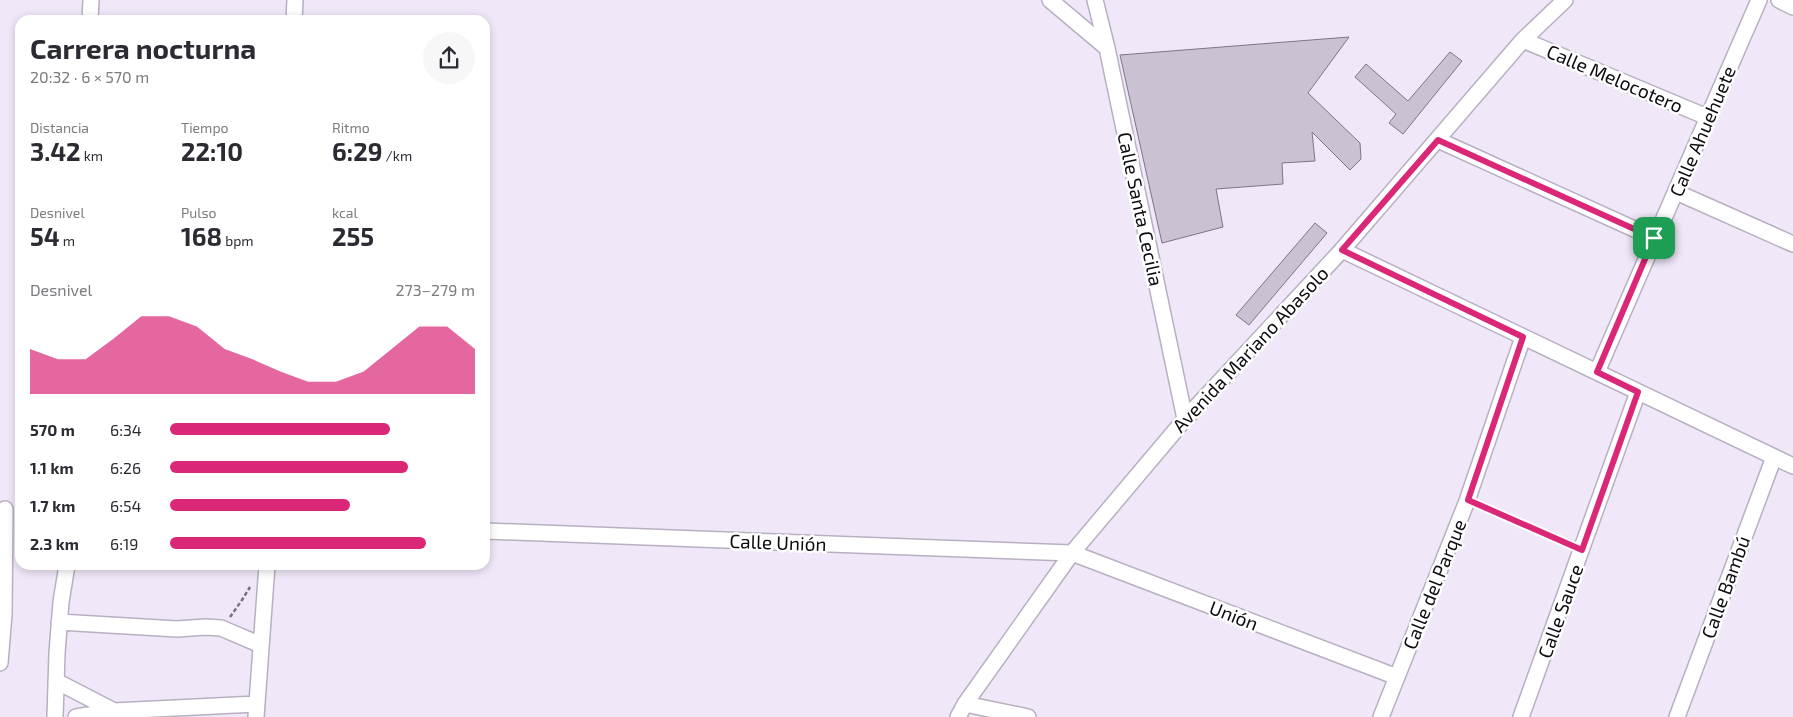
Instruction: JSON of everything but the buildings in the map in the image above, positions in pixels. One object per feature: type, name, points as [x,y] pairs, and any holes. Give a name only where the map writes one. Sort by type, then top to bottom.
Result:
[{"type":"street","points":[[90,15],[91,0]]},
{"type":"street","points":[[294,15],[295,0]]},
{"type":"street","points":[[1050,0],[1107,48]]},
{"type":"street","name":"Calle Santa Cecilia","points":[[1095,0],[1107,48],[1185,419]]},
{"type":"street","name":"Avenida Mariano Abasolo","points":[[962,710],[1072,553],[1185,419],[1342,250],[1523,40],[1565,0]]},
{"type":"street","name":"Calle Ahuehuete","points":[[1597,372],[1759,0]]},
{"type":"street","points":[[1779,0],[1793,7]]},
{"type":"street","name":"Calle Melocotero","points":[[1523,40],[1707,117]]},
{"type":"street","points":[[1438,140],[1654,238]]},
{"type":"street","points":[[1676,192],[1793,244]]},
{"type":"street","points":[[1342,250],[1792,464]]},
{"type":"street","name":"Calle del Parque","points":[[1381,717],[1468,500],[1523,337]]},
{"type":"street","name":"Calle Sauce","points":[[1522,717],[1638,392]]},
{"type":"street","name":"Calle Bambú","points":[[1677,717],[1774,457]]},
{"type":"street","points":[[0,663],[4,614],[2,508],[15,509]]},
{"type":"street","name":"Calle Unión","points":[[490,532],[1072,553]]},
{"type":"street","name":"Unión","points":[[1072,553],[1397,677]]},
{"type":"street","points":[[55,717],[59,622],[66,570]]},
{"type":"street","points":[[76,717],[114,712],[256,711],[267,570]]},
{"type":"street","points":[[59,622],[177,629],[221,628],[261,645]]},
{"type":"street","points":[[56,681],[114,712]]},
{"type":"street","points":[[962,710],[1028,717]]},
{"type":"path","points":[[1468,500],[1582,550]]},
{"type":"path","points":[[221,628],[252,583]]},
{"type":"route","points":[[1438,140],[1654,238],[1597,372],[1638,392],[1582,550],[1468,500],[1523,337],[1342,250],[1438,140]]}]
